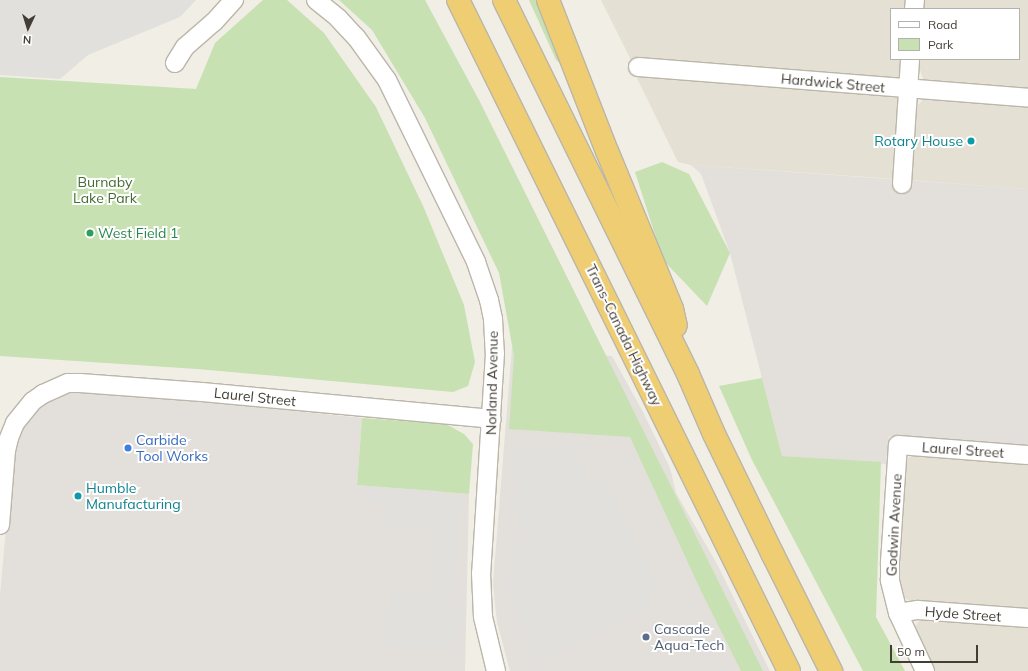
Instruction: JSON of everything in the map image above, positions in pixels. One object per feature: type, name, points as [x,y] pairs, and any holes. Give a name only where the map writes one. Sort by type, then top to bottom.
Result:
[{"type":"highway","points":[[449,0],[474,32]]},
{"type":"highway","name":"Trans-Canada Highway","points":[[458,0],[789,671]]},
{"type":"highway","points":[[504,0],[688,374],[714,434],[831,671]]},
{"type":"highway","points":[[548,0],[607,151],[672,309],[688,374]]},
{"type":"street","points":[[175,63],[185,47],[214,22],[234,0]]},
{"type":"street","name":"Norland Avenue","points":[[316,0],[338,18],[356,38],[387,80],[476,262],[484,282],[493,319],[495,353],[481,581],[483,617],[496,671]]},
{"type":"street","points":[[902,184],[910,60]]},
{"type":"street","name":"Hardwick Street","points":[[638,67],[1028,98]]},
{"type":"street","name":"Laurel Street","points":[[0,525],[9,438],[15,423],[33,401],[49,391],[68,383],[80,382],[202,392],[492,419]]},
{"type":"street","name":"Laurel Street","points":[[898,445],[1028,455]]},
{"type":"street","name":"Godwin Avenue","points":[[898,445],[889,570],[893,596],[898,613],[925,671]]},
{"type":"street","name":"Hyde Street","points":[[898,613],[918,610],[1028,618]]},
{"type":"shaded area","points":[[0,0],[196,0],[180,17],[88,55],[60,79],[0,75]]},
{"type":"shaded area","points":[[601,0],[909,0],[908,8],[890,8],[890,60],[904,60],[901,76],[892,81],[632,62]]},
{"type":"shaded area","points":[[921,0],[1028,0],[1028,93],[927,83],[924,81],[916,60],[1020,60],[1020,8],[921,8]]},
{"type":"shaded area","points":[[634,72],[892,95],[899,100],[896,179],[691,165],[678,162]]},
{"type":"shaded area","points":[[930,97],[1028,103],[1028,189],[908,180],[915,108],[923,100]]},
{"type":"shaded area","points":[[691,165],[1028,189],[1028,448],[889,436],[886,464],[782,456],[730,253],[701,174]]},
{"type":"shaded area","points":[[512,347],[612,356],[643,412],[670,468],[676,493],[717,564],[770,671],[510,671],[497,622],[493,584]]},
{"type":"shaded area","points":[[83,389],[362,418],[357,485],[469,494],[465,671],[0,671],[0,595],[14,441],[45,401]]},
{"type":"shaded area","points":[[519,445],[577,449],[587,482],[594,483],[603,480],[658,586],[646,592],[652,604],[537,661],[508,594],[506,585],[507,576],[512,567],[519,560],[514,550],[528,543],[515,511],[521,483],[511,482],[513,452]]},
{"type":"shaded area","points":[[915,453],[1028,462],[1028,610],[910,601],[902,596],[897,585],[905,461]]},
{"type":"shaded area","points":[[361,486],[438,491],[438,496],[460,498],[452,602],[460,611],[458,651],[386,648],[390,591],[428,594],[433,528],[384,523],[386,503],[360,501]]},
{"type":"shaded area","points":[[925,618],[1028,626],[1028,671],[933,671],[915,632],[915,627],[918,622]]},
{"type":"shaded area","points":[[547,663],[551,671],[531,671]]},
{"type":"green space","name":"Burnaby Lake Park","points":[[263,0],[287,0],[324,33],[376,107],[424,208],[464,305],[475,362],[468,386],[453,392],[197,369],[0,356],[0,77],[196,89],[215,43]]},
{"type":"green space","points":[[339,0],[425,0],[479,100],[763,671],[741,671],[702,593],[630,437],[509,429],[514,356],[499,273],[425,118],[372,30]]},
{"type":"green space","points":[[529,0],[542,0],[573,73],[556,60]]},
{"type":"green space","points":[[662,162],[689,174],[730,253],[707,306],[663,260],[635,172]]},
{"type":"green space","points":[[762,378],[782,456],[881,462],[876,617],[905,671],[863,671],[752,460],[719,386]]},
{"type":"green space","points":[[362,418],[446,424],[464,434],[473,444],[469,494],[357,485]]},
{"type":"place","name":"Rotary House","points":[[971,141]]},
{"type":"place","name":"West Field 1","points":[[90,233]]},
{"type":"place","name":"Carbide Tool Works","points":[[128,448]]},
{"type":"place","name":"Humble Manufacturing","points":[[78,496]]},
{"type":"place","name":"Cascade Aqua-Tech","points":[[646,637]]}]
